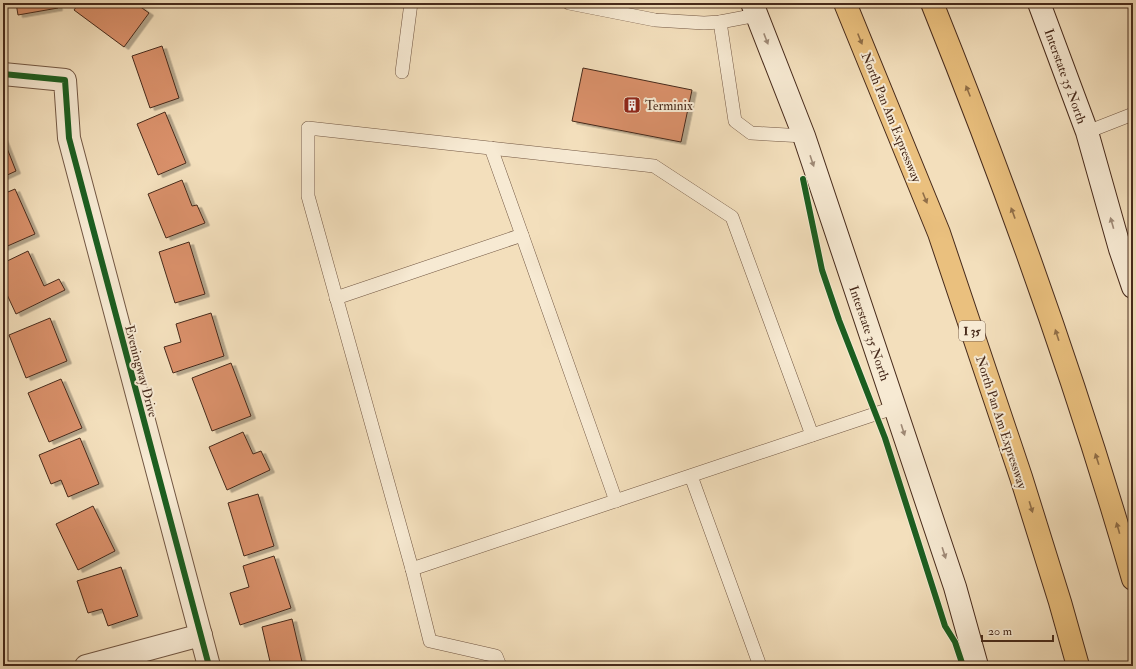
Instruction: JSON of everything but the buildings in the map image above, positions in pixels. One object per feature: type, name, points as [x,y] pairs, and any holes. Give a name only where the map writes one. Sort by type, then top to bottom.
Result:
[{"type":"highway","name":"North Pan Am Expressway","points":[[845,3],[939,234],[1021,477],[1060,602],[1078,666]]},
{"type":"highway","points":[[932,3],[982,127],[1053,322],[1109,496],[1133,579]]},
{"type":"main road","name":"Interstate 35 North","points":[[1039,3],[1087,132],[1126,247],[1133,286]]},
{"type":"main road","name":"Interstate 35 North","points":[[755,9],[804,136],[896,408],[955,587],[977,666]]},
{"type":"main road","name":"Eveningway Drive","points":[[3,74],[65,80],[69,138],[209,666]]},
{"type":"main road","points":[[86,666],[201,635]]},
{"type":"lane","points":[[402,72],[411,3]]},
{"type":"lane","points":[[569,3],[655,20],[704,23],[720,22],[755,9]]},
{"type":"lane","points":[[720,22],[735,121],[751,133],[804,136]]},
{"type":"lane","points":[[1087,132],[1133,114]]},
{"type":"lane","points":[[500,666],[496,656],[430,641],[412,569],[308,196],[308,128],[654,166],[732,217],[812,435]]},
{"type":"lane","points":[[491,148],[616,501]]},
{"type":"lane","points":[[336,298],[522,236]]},
{"type":"lane","points":[[412,569],[896,408]]},
{"type":"lane","points":[[691,476],[760,666]]},
{"type":"cycle path","points":[[3,74],[65,80],[69,138],[209,666]]},
{"type":"cycle path","points":[[803,179],[822,270],[839,320],[885,438],[945,626],[955,642],[963,666]]},
{"type":"place","name":"Terminix","points":[[632,105]]}]
